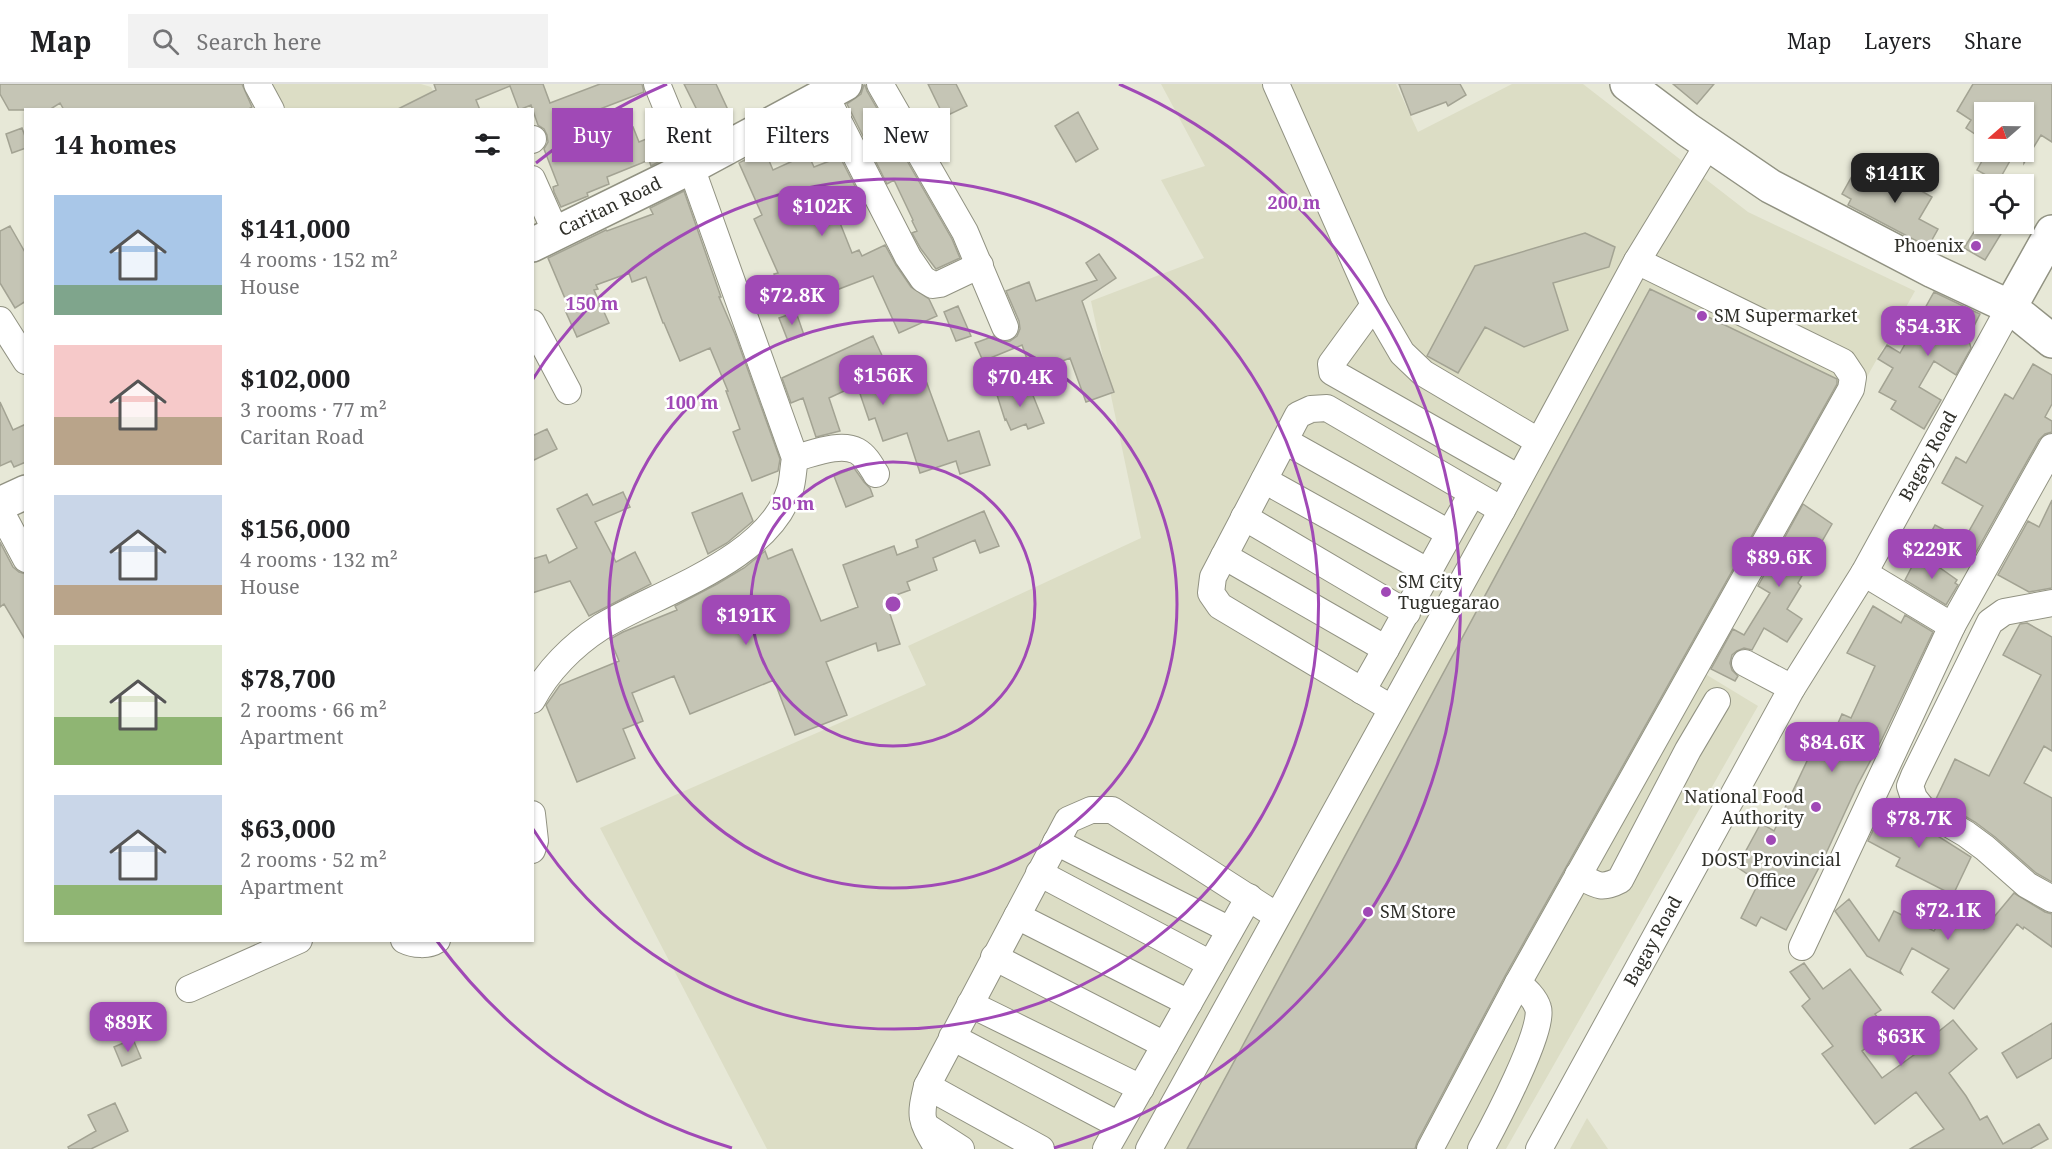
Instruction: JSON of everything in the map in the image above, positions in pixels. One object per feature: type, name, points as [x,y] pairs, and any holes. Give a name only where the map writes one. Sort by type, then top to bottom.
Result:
[{"type":"main road","points":[[1627,84],[1688,130],[1770,186],[1933,271],[2010,307],[2050,335]]},
{"type":"main road","name":"Caritan Road","points":[[544,239],[691,167],[835,89]]},
{"type":"main road","name":"Bagay Road","points":[[2010,307],[2052,232]]},
{"type":"main road","points":[[0,504],[24,493]]},
{"type":"street","points":[[257,84],[270,108]]},
{"type":"street","points":[[534,696],[556,666],[577,645],[601,628],[724,562],[756,541],[776,516],[790,491],[795,458],[691,167],[657,84]]},
{"type":"street","points":[[880,84],[965,232],[1005,327]]},
{"type":"street","points":[[1276,84],[1374,305],[1402,353],[1423,374],[1538,441]]},
{"type":"street","points":[[835,89],[908,256],[923,279],[933,285],[940,284],[980,265]]},
{"type":"street","points":[[1149,1149],[1637,261],[1710,143]]},
{"type":"street","points":[[534,189],[544,239]]},
{"type":"street","points":[[1430,1149],[1518,983],[1659,732],[1728,654],[1851,389],[1852,376],[1843,362],[1637,261]]},
{"type":"street","points":[[1374,305],[1331,364],[1332,372],[1519,478]]},
{"type":"street","name":"Bagay Road","points":[[1539,1149],[1792,688],[1864,573],[2010,307]]},
{"type":"street","points":[[0,320],[24,358]]},
{"type":"street","points":[[534,327],[568,391]]},
{"type":"street","points":[[1391,708],[1220,606],[1211,593],[1213,577],[1298,415],[1311,409],[1327,408],[1502,510]]},
{"type":"street","points":[[1285,441],[1449,533]]},
{"type":"street","points":[[1802,947],[1952,626],[2052,447]]},
{"type":"street","points":[[795,458],[841,448],[856,451],[866,459],[876,474]]},
{"type":"street","points":[[1264,480],[1429,572]]},
{"type":"street","points":[[1362,691],[1472,494]]},
{"type":"street","points":[[0,510],[24,555]]},
{"type":"street","points":[[1244,517],[1407,613]]},
{"type":"street","points":[[1224,556],[1386,649]]},
{"type":"street","points":[[1864,573],[1952,626]]},
{"type":"street","points":[[2052,603],[2004,612],[1990,622],[1910,786],[1914,798],[1922,808],[1966,834],[2027,885],[2052,899]]},
{"type":"street","points":[[1728,654],[1792,688]]},
{"type":"street","points":[[1578,875],[1597,886],[1608,886],[1620,880],[1688,750],[1717,701]]},
{"type":"street","points":[[1659,732],[1688,750]]},
{"type":"street","points":[[938,1149],[924,1125],[921,1110],[927,1086],[1068,820],[1091,810],[1112,810],[1277,916]]},
{"type":"street","points":[[1056,842],[1230,930]]},
{"type":"street","points":[[1040,873],[1211,964]]},
{"type":"street","points":[[1106,1149],[1248,897]]},
{"type":"street","points":[[1017,916],[1189,1003]]},
{"type":"street","points":[[189,990],[295,942]]},
{"type":"street","points":[[408,942],[411,944],[434,942]]},
{"type":"street","points":[[994,957],[1165,1045]]},
{"type":"street","points":[[1481,1149],[1500,1113],[1538,1026],[1539,1010],[1530,995],[1518,983]]},
{"type":"street","points":[[970,1004],[1141,1088]]},
{"type":"street","points":[[951,1037],[1119,1125]]},
{"type":"street","points":[[927,1086],[1041,1149]]},
{"type":"street","points":[[924,1125],[961,1149]]},
{"type":"shaded area","points":[[268,84],[421,84],[431,87],[442,108],[281,108]]},
{"type":"shaded area","name":"SM City Tuguegarao","points":[[1161,84],[1396,84],[1418,132],[1512,84],[1583,84],[1748,212],[1915,291],[1702,672],[1758,706],[1506,1149],[767,1149],[600,828],[926,685],[908,646],[1141,538],[1091,301],[1204,258],[1161,180],[1205,166]]},
{"type":"shaded area","points":[[1587,1118],[1608,1149],[1570,1149]]},
{"type":"building","points":[[0,84],[242,84],[252,107],[63,108],[60,103],[52,108],[9,110],[0,94]]},
{"type":"building","points":[[434,84],[543,84],[550,103],[600,84],[642,84],[644,92],[603,108],[552,108],[552,162],[633,162],[633,127],[639,142],[645,140],[645,162],[607,177],[609,184],[561,207],[553,187],[558,185],[544,149],[548,142],[547,135],[538,125],[534,108],[531,105],[518,108],[510,86],[476,100],[479,108],[400,108],[436,90]]},
{"type":"building","points":[[684,84],[716,84],[727,108],[696,108]]},
{"type":"building","points":[[928,84],[956,84],[967,106],[950,114],[950,108],[940,108]]},
{"type":"building","points":[[1399,84],[1460,84],[1466,95],[1448,106],[1446,102],[1411,115]]},
{"type":"building","points":[[1673,84],[1714,84],[1697,104]]},
{"type":"building","points":[[1973,84],[2052,84],[2052,142],[2041,135],[2034,147],[2034,102],[1974,102],[1974,133],[1966,128],[1971,120],[1957,111]]},
{"type":"building","points":[[865,85],[877,108],[863,108],[863,136],[847,104],[861,94]]},
{"type":"building","points":[[1078,112],[1098,149],[1076,162],[1055,126]]},
{"type":"building","points":[[22,128],[24,149],[12,153],[6,134]]},
{"type":"building","points":[[745,160],[745,162],[770,162],[773,170],[790,162],[812,162],[814,167],[827,162],[843,162],[860,196],[834,208],[852,253],[859,250],[862,256],[885,245],[911,287],[929,299],[937,316],[899,333],[873,276],[787,309],[774,274],[778,273],[754,219],[762,215],[739,163]]},
{"type":"building","points":[[876,162],[908,162],[952,239],[960,258],[936,269],[912,233],[917,231],[894,180],[887,184]]},
{"type":"building","points":[[1981,162],[2009,162],[2003,174],[1984,174],[1977,170]]},
{"type":"building","points":[[1905,164],[1924,175],[1916,188],[1932,197],[1919,219],[1938,229],[1928,247],[1848,205],[1851,199],[1842,194],[1852,176],[1866,185],[1870,178],[1890,191]]},
{"type":"building","points":[[684,191],[721,297],[719,297],[735,334],[780,459],[778,471],[752,481],[733,432],[740,429],[726,391],[728,391],[710,348],[680,361],[646,277],[632,282],[629,273],[596,285],[598,289],[594,290],[609,323],[577,337],[565,310],[569,308],[548,258],[606,230],[653,214],[650,208]]},
{"type":"building","points":[[10,226],[24,250],[24,302],[15,308],[0,283],[0,231]]},
{"type":"building","points":[[1974,232],[1974,234],[2001,234],[1985,260],[1964,248]]},
{"type":"building","points":[[1585,233],[1615,247],[1609,267],[1553,283],[1568,330],[1524,347],[1485,327],[1458,373],[1427,356],[1475,266]]},
{"type":"building","points":[[1099,254],[1116,278],[1082,301],[1114,392],[1086,402],[1070,358],[1032,373],[1022,345],[983,361],[975,343],[994,336],[1003,342],[1010,341],[1017,336],[1020,329],[1019,321],[1006,291],[1029,282],[1036,301],[1097,280],[1086,263]]},
{"type":"building","points":[[1650,289],[1837,379],[1837,384],[1505,976],[1415,1149],[1187,1149]]},
{"type":"building","points":[[1934,292],[1980,314],[1968,338],[1971,348],[1956,375],[1934,361],[1919,387],[1941,400],[1924,429],[1891,409],[1896,401],[1879,392],[1893,368],[1878,359],[1887,345],[1900,353]]},
{"type":"building","points":[[958,306],[971,336],[956,341],[944,312]]},
{"type":"building","points":[[796,312],[804,335],[788,341],[779,318]]},
{"type":"building","points":[[873,336],[897,388],[925,378],[948,441],[979,431],[990,465],[960,474],[956,461],[920,473],[907,433],[883,441],[875,418],[869,420],[857,385],[829,398],[840,431],[816,437],[803,398],[791,403],[782,378]]},
{"type":"building","points":[[2033,364],[2052,375],[2052,404],[2045,417],[2052,421],[2052,432],[2045,434],[2039,440],[1971,561],[1928,538],[1935,525],[1964,540],[1983,506],[1942,483],[1956,457],[1966,463],[2005,394],[2013,399]]},
{"type":"building","points":[[1028,383],[1044,423],[1028,429],[1026,424],[1011,430],[1005,420],[997,395]]},
{"type":"building","points":[[0,402],[13,430],[24,425],[24,463],[14,467],[11,461],[0,466]]},
{"type":"building","points":[[547,429],[557,449],[534,460],[534,435]]},
{"type":"building","points":[[854,468],[870,488],[873,496],[846,507],[834,476]]},
{"type":"building","points":[[623,492],[630,507],[595,522],[616,562],[635,552],[651,584],[589,616],[570,581],[534,592],[534,558],[546,555],[549,563],[577,548],[557,509],[587,494],[593,505]]},
{"type":"building","points":[[742,493],[753,521],[727,543],[708,554],[692,513]]},
{"type":"building","points":[[2052,500],[2052,588],[2029,592],[1998,575],[2028,521],[2039,527]]},
{"type":"building","points":[[1803,504],[1832,524],[1798,583],[1801,586],[1787,609],[1802,619],[1787,642],[1764,628],[1752,650],[1744,648],[1732,655],[1730,663],[1732,670],[1738,676],[1735,681],[1711,669],[1733,629],[1744,635],[1770,593],[1758,586]]},
{"type":"building","points":[[984,511],[999,546],[980,553],[975,540],[933,558],[937,570],[907,582],[910,590],[885,599],[900,644],[878,651],[876,643],[826,662],[847,715],[795,735],[774,680],[690,714],[674,676],[632,693],[643,721],[623,729],[635,758],[577,782],[546,705],[560,685],[619,661],[610,639],[677,610],[675,606],[744,568],[765,551],[768,559],[792,549],[821,621],[858,607],[843,565],[894,546],[897,555],[918,547],[916,540]]},
{"type":"building","points":[[0,542],[13,567],[24,573],[24,638],[4,604],[0,607]]},
{"type":"building","points":[[1919,553],[1957,580],[1955,583],[1958,585],[1946,605],[1905,580]]},
{"type":"building","points":[[1873,606],[1901,623],[1905,615],[1933,632],[1823,860],[1786,930],[1761,917],[1756,926],[1741,918],[1759,882],[1737,867],[1761,823],[1774,831],[1824,725],[1835,730],[1842,714],[1851,718],[1875,666],[1847,653]]},
{"type":"building","points":[[2027,623],[2052,637],[2052,751],[2044,746],[2024,783],[2052,798],[2052,882],[2036,873],[1975,822],[1936,799],[1955,759],[1989,776],[2041,675],[2003,655],[2020,624]]},
{"type":"building","points":[[1887,801],[1905,810],[1914,821],[1971,857],[1953,895],[1896,866],[1900,858],[1868,841]]},
{"type":"building","points":[[2014,893],[2052,914],[2052,947],[2017,924],[1954,1009],[1932,992],[1949,969],[1912,948],[1900,971],[1902,974],[1867,956],[1835,911],[1849,899],[1879,941],[1894,911],[1934,931],[1948,907],[1984,929]]},
{"type":"building","points":[[1804,963],[1823,989],[1850,969],[1881,1010],[1875,1014],[1888,1032],[1862,1051],[1882,1078],[1936,1039],[1933,1036],[1953,1020],[1977,1049],[1949,1073],[1980,1120],[1987,1116],[2003,1144],[2039,1124],[2048,1139],[2030,1149],[1910,1149],[1944,1129],[1916,1092],[1875,1124],[1822,1054],[1833,1046],[1802,1006],[1810,999],[1790,972]]},
{"type":"building","points":[[2052,1023],[2052,1058],[2017,1078],[2002,1053]]},
{"type":"building","points":[[133,1039],[141,1058],[122,1066],[114,1047]]},
{"type":"building","points":[[115,1103],[128,1131],[91,1149],[69,1149],[68,1147],[96,1131],[88,1115]]},
{"type":"place","name":"Phoenix","points":[[1976,246]]},
{"type":"place","name":"SM Supermarket","points":[[1702,316]]},
{"type":"place","name":"SM City Tuguegarao","points":[[1386,592]]},
{"type":"place","name":"National Food Authority","points":[[1816,807]]},
{"type":"place","name":"DOST Provincial Office","points":[[1771,840]]},
{"type":"place","name":"SM Store","points":[[1368,912]]}]
